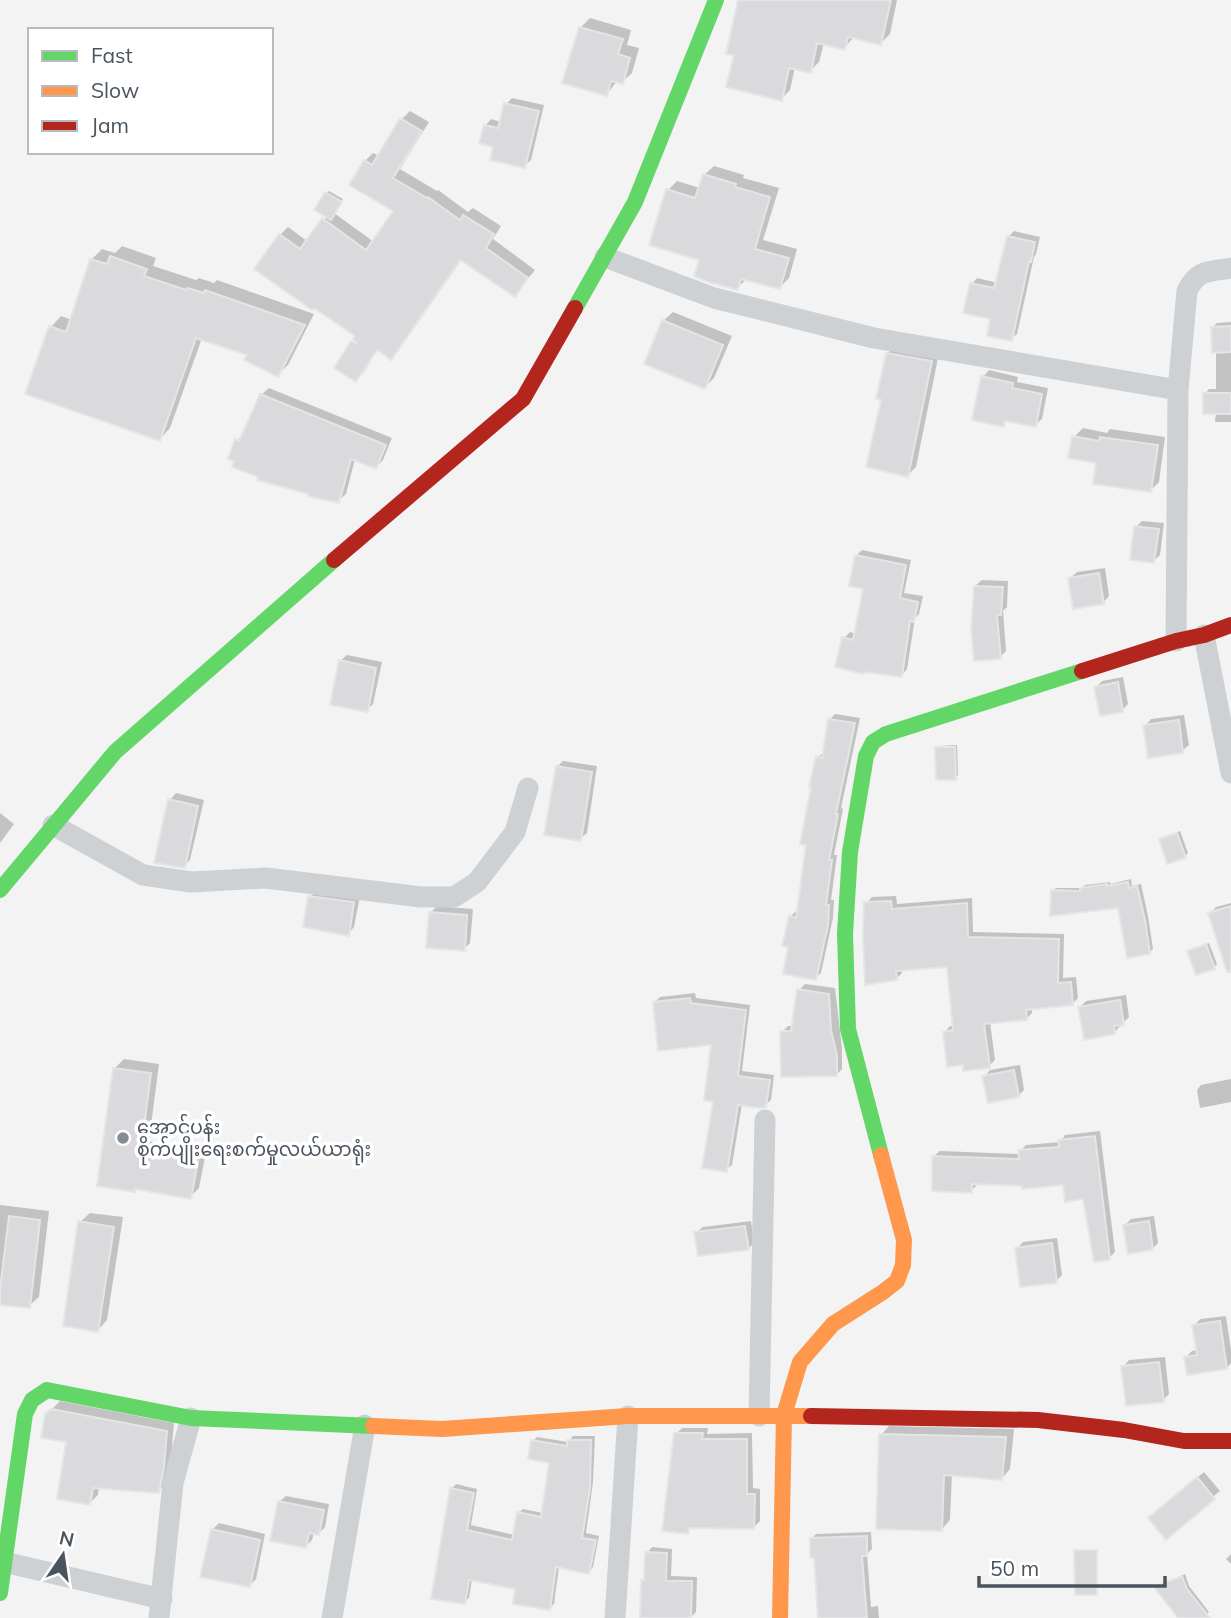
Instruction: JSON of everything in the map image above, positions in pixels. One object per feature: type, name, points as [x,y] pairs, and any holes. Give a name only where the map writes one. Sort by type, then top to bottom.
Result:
[{"type":"street","points":[[0,890],[115,752],[355,541],[523,399],[635,202],[716,0]]},
{"type":"street","points":[[605,257],[713,298],[874,338],[1178,390]]},
{"type":"street","points":[[1176,641],[1178,390],[1187,291],[1192,281],[1202,273],[1231,268]]},
{"type":"street","points":[[780,1618],[784,1415],[800,1362],[833,1324],[897,1281],[903,1265],[904,1240],[848,1029],[845,934],[850,852],[866,756],[873,742],[886,734],[1231,625]]},
{"type":"street","points":[[1204,635],[1231,773]]},
{"type":"street","points":[[53,825],[143,875],[191,883],[266,878],[421,897],[454,897],[477,882],[515,832],[528,788]]},
{"type":"street","points":[[759,1416],[765,1120]]},
{"type":"street","points":[[0,1592],[25,1415],[32,1399],[47,1391],[191,1418],[442,1429],[628,1416],[784,1415],[1038,1420],[1124,1430],[1184,1441],[1231,1441]]},
{"type":"street","points":[[615,1618],[628,1416]]},
{"type":"street","points":[[4,1562],[160,1609],[173,1483],[191,1418]]},
{"type":"street","points":[[332,1618],[365,1425]]},
{"type":"building","points":[[738,0],[891,0],[881,45],[848,37],[845,50],[817,43],[811,73],[789,68],[782,101],[726,87],[734,55],[726,54]]},
{"type":"building","points":[[579,27],[623,39],[618,54],[630,58],[623,84],[611,81],[607,96],[562,83]]},
{"type":"building","points":[[504,103],[539,111],[525,168],[490,160],[493,147],[479,143],[484,125],[498,128]]},
{"type":"building","points":[[400,118],[422,131],[393,178],[428,197],[460,220],[463,215],[494,234],[486,248],[528,278],[515,297],[460,260],[391,360],[377,350],[356,382],[334,368],[351,341],[356,343],[353,339],[355,336],[314,308],[312,310],[254,269],[279,234],[300,249],[322,218],[366,250],[393,211],[349,185],[364,160],[372,165]]},
{"type":"building","points":[[703,174],[770,197],[755,249],[789,258],[780,289],[741,279],[738,290],[708,282],[694,276],[699,260],[649,245],[666,189],[695,198]]},
{"type":"building","points":[[325,192],[342,202],[331,220],[314,210]]},
{"type":"building","points":[[1007,236],[1035,242],[1012,341],[987,336],[990,319],[963,313],[970,283],[994,288]]},
{"type":"building","points":[[110,256],[147,269],[144,276],[186,290],[187,288],[204,293],[205,290],[305,325],[278,377],[244,360],[247,355],[196,338],[160,441],[25,394],[49,326],[66,332],[90,259],[107,264]]},
{"type":"building","points":[[662,320],[723,345],[705,389],[644,364]]},
{"type":"building","points":[[1231,326],[1231,352],[1212,353],[1211,327]]},
{"type":"building","points":[[886,353],[932,361],[908,477],[866,467],[881,400],[876,399]]},
{"type":"building","points":[[981,376],[1013,383],[1012,388],[1042,394],[1036,427],[1005,421],[1004,427],[972,420]]},
{"type":"building","points":[[1203,393],[1231,393],[1231,414],[1203,414]]},
{"type":"building","points":[[260,394],[386,445],[376,469],[351,459],[339,503],[257,480],[258,477],[232,467],[234,461],[228,459],[235,439],[239,441]]},
{"type":"building","points":[[1072,436],[1099,441],[1100,437],[1158,445],[1151,492],[1093,484],[1096,463],[1068,458]]},
{"type":"building","points":[[1134,526],[1159,529],[1154,563],[1130,560]]},
{"type":"building","points":[[855,555],[906,565],[900,598],[918,602],[914,622],[910,621],[902,677],[863,674],[835,667],[842,637],[853,640],[863,589],[849,586]]},
{"type":"building","points":[[1099,573],[1104,604],[1073,609],[1068,578]]},
{"type":"building","points":[[974,586],[1003,587],[1001,615],[997,615],[1001,659],[974,661],[971,629]]},
{"type":"building","points":[[339,660],[376,668],[368,712],[330,705]]},
{"type":"building","points":[[1118,682],[1123,712],[1100,716],[1094,687]]},
{"type":"building","points":[[828,719],[855,723],[829,860],[832,860],[826,905],[829,905],[828,925],[816,980],[783,974],[788,947],[782,946],[789,916],[796,918],[806,845],[800,844],[809,787],[816,756],[822,758]]},
{"type":"building","points":[[1179,720],[1183,753],[1148,758],[1143,725]]},
{"type":"building","points":[[935,747],[955,747],[956,780],[936,780]]},
{"type":"building","points":[[556,766],[592,772],[581,841],[544,835]]},
{"type":"building","points":[[168,799],[198,806],[185,868],[154,863]]},
{"type":"building","points":[[1177,833],[1186,858],[1167,864],[1159,839]]},
{"type":"building","points":[[1128,882],[1129,888],[1137,886],[1150,954],[1127,958],[1118,908],[1050,916],[1051,890],[1080,891],[1080,888]]},
{"type":"building","points":[[308,896],[354,902],[349,936],[303,927]]},
{"type":"building","points":[[891,901],[892,909],[967,903],[968,937],[1059,939],[1058,983],[1071,982],[1073,1005],[1026,1010],[1027,1020],[984,1024],[990,1068],[963,1071],[963,1065],[947,1067],[943,1032],[953,1030],[947,967],[896,971],[897,980],[865,985],[864,902]]},
{"type":"building","points":[[1231,906],[1231,972],[1227,972],[1208,913]]},
{"type":"building","points":[[429,912],[467,915],[465,951],[426,948]]},
{"type":"building","points":[[1206,944],[1215,969],[1196,975],[1187,951]]},
{"type":"building","points":[[797,989],[829,994],[837,1076],[781,1077],[780,1031],[791,1031]]},
{"type":"building","points":[[690,998],[691,1003],[746,1010],[738,1076],[770,1080],[766,1107],[738,1105],[727,1172],[702,1168],[713,1102],[704,1100],[711,1045],[658,1051],[653,1002]]},
{"type":"building","points":[[1120,1000],[1124,1025],[1114,1026],[1115,1034],[1084,1040],[1078,1007]]},
{"type":"building","points":[[113,1068],[151,1073],[141,1150],[198,1161],[191,1199],[135,1189],[135,1192],[97,1186]]},
{"type":"building","points":[[1014,1070],[1019,1097],[988,1103],[982,1076]]},
{"type":"building","points":[[1095,1136],[1110,1260],[1094,1262],[1083,1199],[1065,1202],[1063,1185],[1022,1189],[1022,1186],[972,1184],[972,1193],[932,1191],[932,1156],[1019,1159],[1018,1150],[1059,1147],[1058,1140]]},
{"type":"building","points":[[9,1216],[40,1220],[30,1308],[0,1305]]},
{"type":"building","points":[[78,1221],[114,1227],[98,1332],[63,1326]]},
{"type":"building","points":[[1149,1221],[1153,1250],[1128,1254],[1123,1225]]},
{"type":"building","points":[[745,1226],[749,1250],[698,1256],[694,1232]]},
{"type":"building","points":[[1052,1243],[1057,1283],[1020,1287],[1015,1248]]},
{"type":"building","points":[[1220,1321],[1227,1369],[1187,1375],[1184,1357],[1197,1355],[1192,1325]]},
{"type":"building","points":[[1159,1362],[1164,1402],[1126,1406],[1121,1366]]},
{"type":"building","points":[[51,1409],[167,1431],[159,1493],[93,1488],[90,1505],[57,1499],[66,1442],[41,1438],[45,1414]]},
{"type":"building","points":[[674,1433],[703,1433],[702,1439],[747,1439],[747,1494],[755,1494],[754,1529],[689,1528],[688,1534],[662,1531]]},
{"type":"building","points":[[879,1434],[1006,1437],[1002,1480],[944,1475],[942,1531],[876,1529]]},
{"type":"building","points":[[531,1440],[567,1446],[567,1440],[591,1440],[590,1488],[582,1538],[596,1540],[589,1574],[556,1567],[550,1610],[513,1604],[515,1589],[469,1580],[465,1604],[431,1599],[450,1488],[474,1493],[467,1530],[512,1540],[517,1512],[541,1517],[549,1463],[528,1459]]},
{"type":"building","points":[[1197,1477],[1215,1499],[1166,1540],[1148,1518]]},
{"type":"building","points":[[278,1501],[324,1510],[319,1535],[309,1533],[306,1548],[270,1541]]},
{"type":"building","points":[[211,1529],[260,1540],[250,1587],[200,1577]]},
{"type":"building","points":[[867,1536],[867,1556],[862,1556],[867,1618],[818,1618],[810,1538]]},
{"type":"building","points":[[1074,1550],[1097,1550],[1097,1595],[1075,1595]]},
{"type":"building","points":[[645,1552],[667,1553],[666,1581],[692,1581],[691,1618],[640,1618]]},
{"type":"building","points":[[1182,1576],[1187,1589],[1210,1618],[1178,1618],[1154,1587]]},
{"type":"traffic: fast","points":[[575,308],[635,202],[716,0]]},
{"type":"traffic: fast","points":[[0,890],[115,752],[334,560]]},
{"type":"traffic: fast","points":[[881,1155],[848,1029],[845,934],[850,852],[866,756],[873,742],[886,734],[1082,671]]},
{"type":"traffic: fast","points":[[0,1593],[25,1414],[32,1400],[47,1390],[191,1418],[373,1426]]},
{"type":"traffic: slow","points":[[780,1618],[784,1415],[800,1362],[833,1324],[897,1281],[903,1265],[904,1240],[881,1155]]},
{"type":"traffic: slow","points":[[373,1426],[442,1429],[628,1416],[811,1416]]},
{"type":"traffic: jam","points":[[334,560],[523,399],[575,308]]},
{"type":"traffic: jam","points":[[1082,671],[1231,625]]},
{"type":"traffic: jam","points":[[811,1416],[1038,1420],[1124,1430],[1184,1441],[1231,1441]]},
{"type":"place","name":"အောင်ပန်း စိုက်ပျိုးရေးစက်မှုလယ်ယာရုံး","points":[[123,1138]]}]
